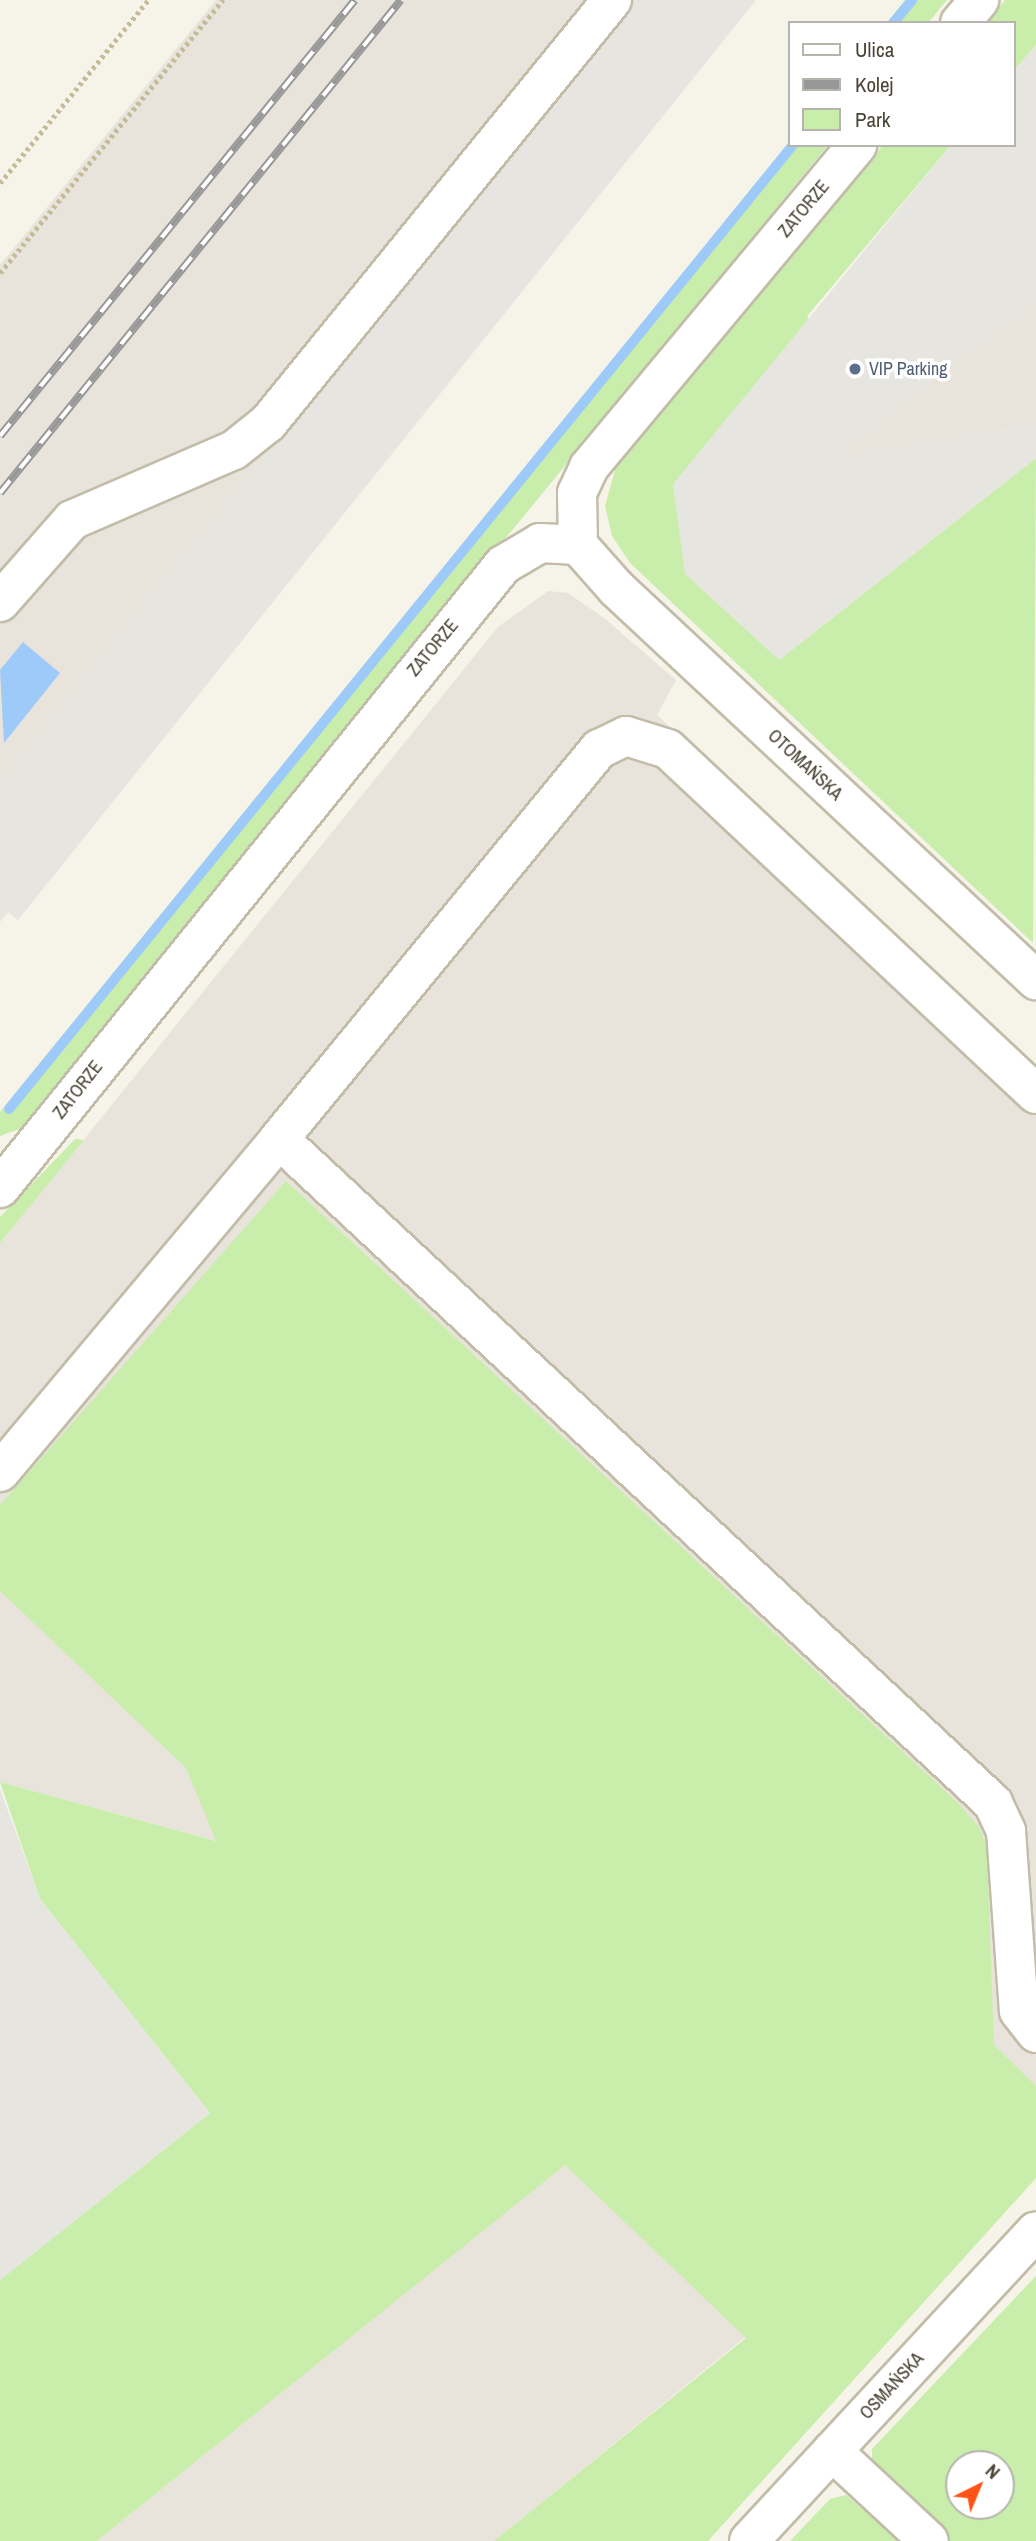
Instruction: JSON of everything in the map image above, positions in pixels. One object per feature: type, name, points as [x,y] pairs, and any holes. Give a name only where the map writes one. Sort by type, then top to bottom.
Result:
[{"type":"street","points":[[0,602],[72,520],[234,450],[268,423],[612,0]]},
{"type":"street","points":[[962,21],[979,0]]},
{"type":"street","name":"ZATORZE","points":[[0,1187],[503,565],[540,543],[578,545],[576,504],[589,467],[855,147]]},
{"type":"street","name":"OTOMAŃSKA","points":[[578,545],[616,588],[1036,980]]},
{"type":"street","points":[[0,1472],[279,1139],[599,749],[626,736],[668,749],[1036,1094]]},
{"type":"street","points":[[279,1139],[993,1803],[1006,1831],[1019,2011],[1036,2033]]},
{"type":"street","name":"OSMAŃSKA","points":[[749,2541],[1036,2231]]},
{"type":"street","points":[[832,2451],[929,2541]]},
{"type":"path","points":[[0,183],[148,0]]},
{"type":"path","points":[[0,273],[223,0]]},
{"type":"shaded area","points":[[216,0],[636,0],[0,782],[0,265]]},
{"type":"shaded area","points":[[636,0],[756,0],[18,920],[8,912],[0,922],[0,782]]},
{"type":"shaded area","name":"VIP Parking","points":[[1036,45],[1036,300],[832,458],[1036,424],[1036,458],[779,660],[685,574],[673,484],[949,147],[1015,147],[1015,70]]},
{"type":"shaded area","points":[[1036,300],[1036,424],[830,459]]},
{"type":"shaded area","points":[[548,591],[568,593],[604,618],[676,680],[657,715],[1036,1069],[1036,2101],[494,2541],[97,2541],[565,2164],[217,1841],[0,1782],[0,1243],[498,627]]},
{"type":"shaded area","points":[[0,1789],[40,1899],[210,2113],[0,2280]]},
{"type":"green space","points":[[905,0],[947,0],[930,21],[889,21]]},
{"type":"green space","points":[[1005,0],[1036,0],[1036,45],[1015,70],[1015,21],[988,21]]},
{"type":"green space","points":[[788,144],[788,147],[826,147],[22,1128],[0,1136],[0,1112]]},
{"type":"green space","points":[[881,147],[949,147],[808,315],[779,660],[1036,458],[1033,943],[630,563],[612,536],[605,506],[617,463]]},
{"type":"green space","points":[[75,1139],[84,1140],[0,1243],[0,1217]]},
{"type":"green space","points":[[286,1181],[957,1802],[979,1827],[987,1848],[994,2045],[1036,2086],[1036,2178],[708,2541],[494,2541],[746,2338],[565,2165],[97,2541],[0,2541],[0,2280],[210,2113],[40,1899],[0,1782],[216,1841],[186,1768],[0,1591],[0,1505]]},
{"type":"green space","points":[[1036,2276],[1036,2541],[947,2541],[889,2485],[872,2461],[872,2449]]},
{"type":"green space","points":[[846,2495],[899,2541],[790,2541],[830,2499]]},
{"type":"water","points":[[23,642],[60,673],[4,743],[0,670]]},
{"type":"waterway","points":[[895,21],[912,0]]},
{"type":"waterway","points":[[9,1109],[791,147]]},
{"type":"railway","points":[[0,436],[355,0]]},
{"type":"railway","points":[[0,493],[401,0]]},
{"type":"place","name":"VIP Parking","points":[[855,369]]}]
